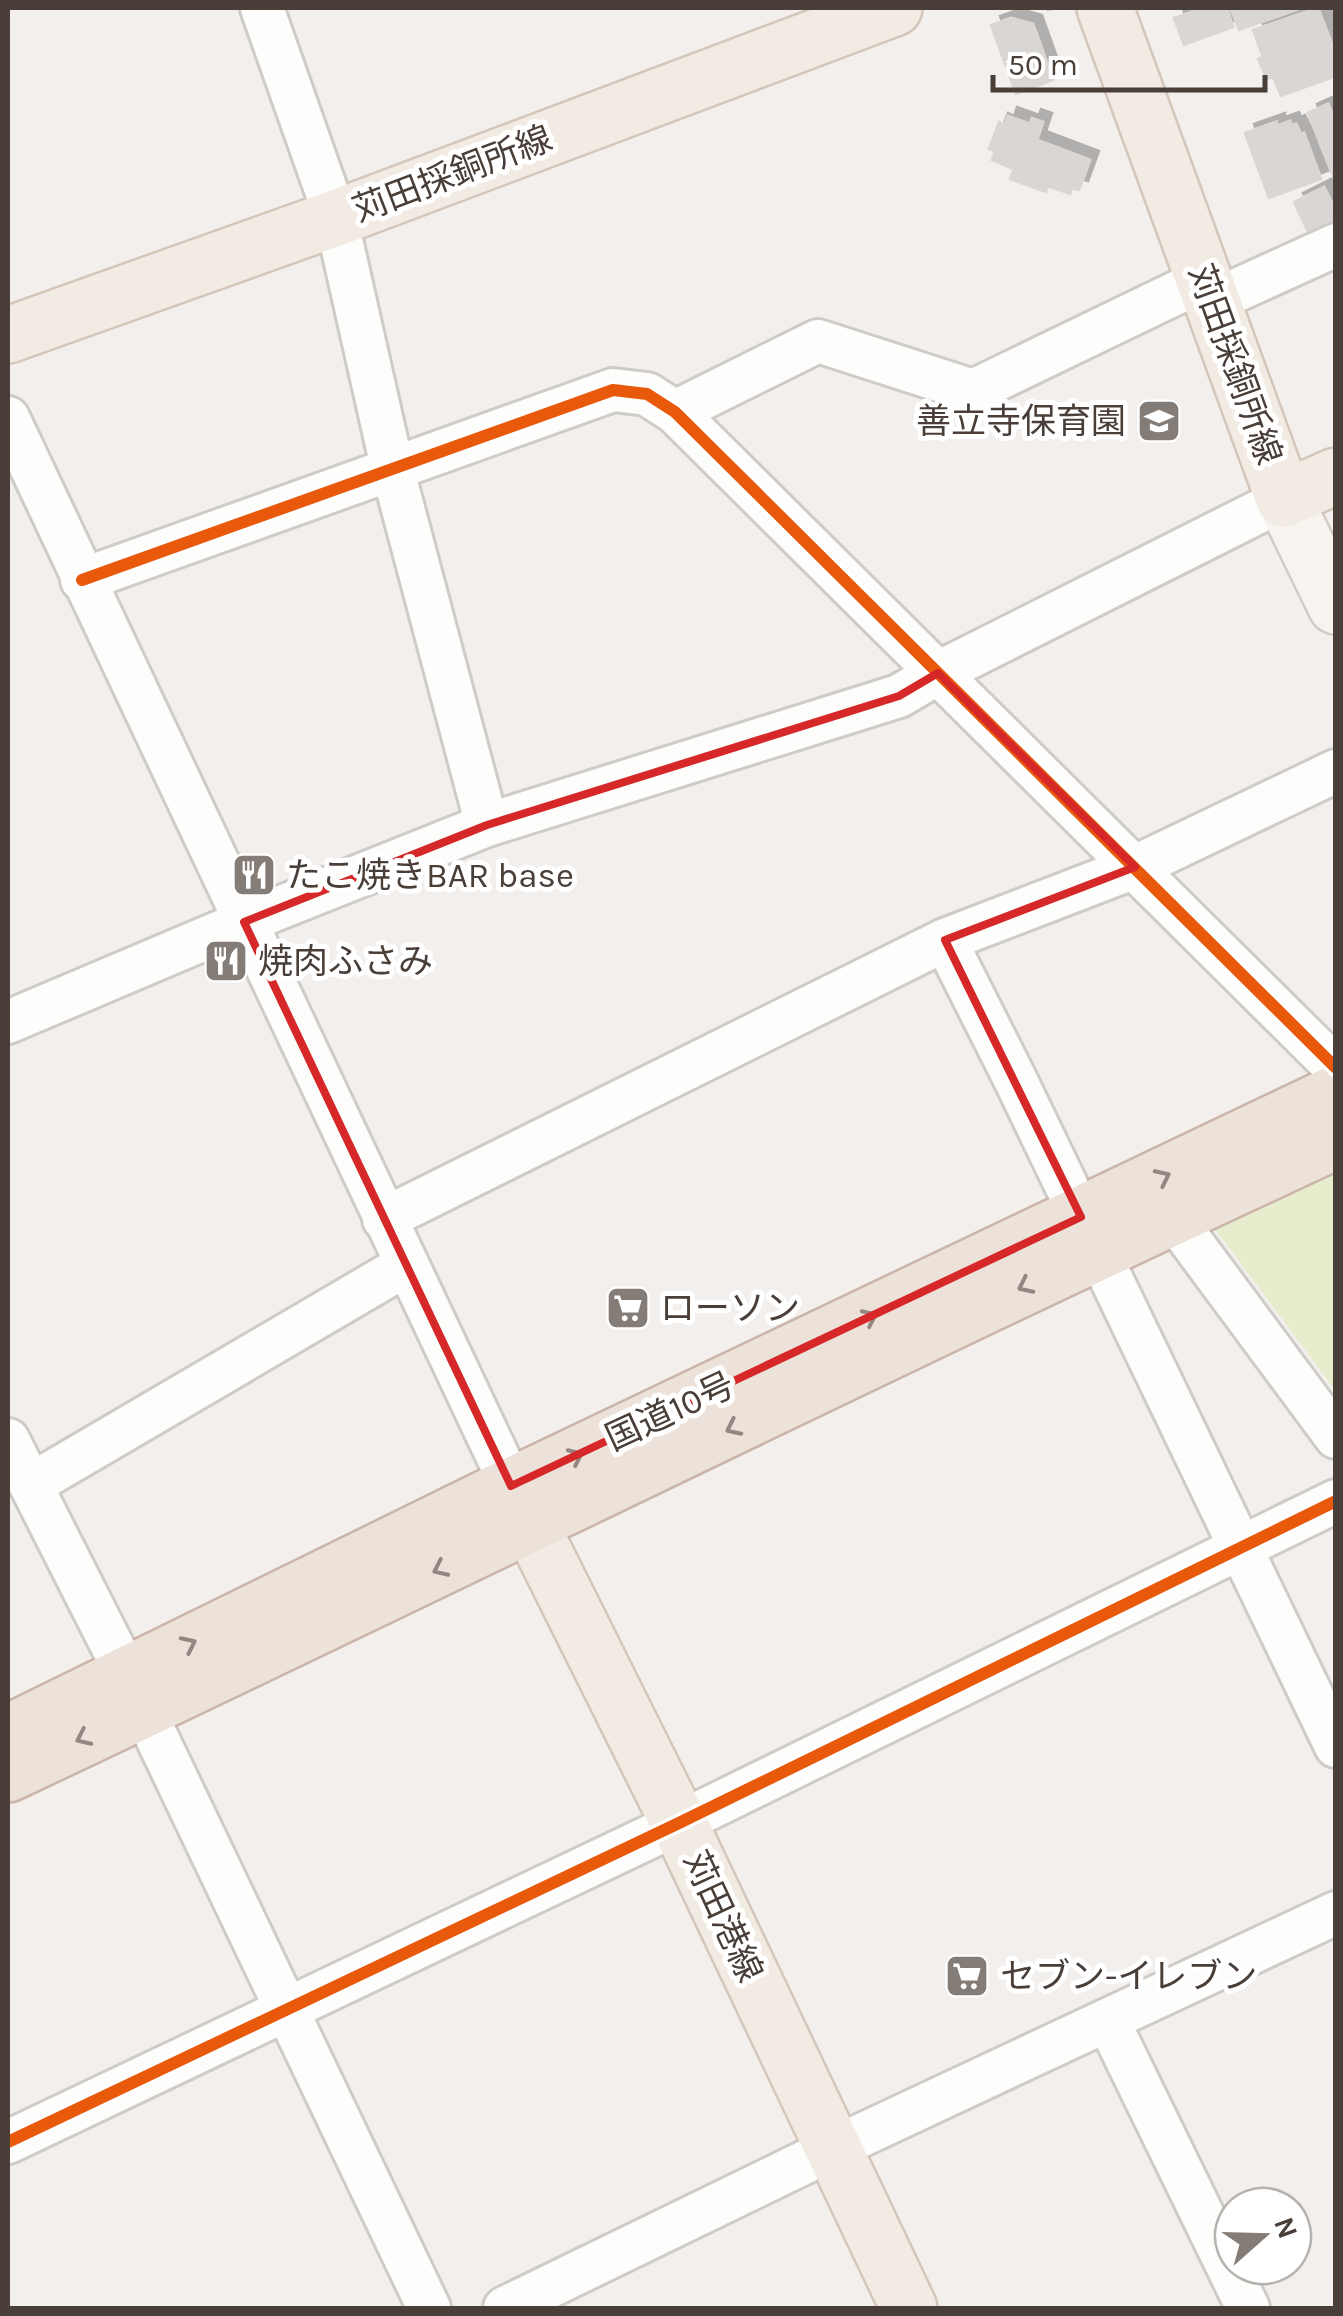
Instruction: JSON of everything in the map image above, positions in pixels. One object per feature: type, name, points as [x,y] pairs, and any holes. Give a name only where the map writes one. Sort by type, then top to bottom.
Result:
[{"type":"highway","name":"国道10号","points":[[8,1774],[135,1692],[1089,1234],[1336,1094]]},
{"type":"highway","name":"国道10号","points":[[1089,1234],[1172,1216],[1336,1141]]},
{"type":"highway","name":"国道10号","points":[[8,1734],[135,1692]]},
{"type":"main road","name":"苅田採銅所線","points":[[8,336],[336,218],[894,8]]},
{"type":"main road","name":"苅田採銅所線","points":[[1105,8],[1284,499],[1336,476]]},
{"type":"main road","points":[[1284,499],[1336,606]]},
{"type":"main road","name":"苅田港線","points":[[521,1506],[679,1824],[909,2308]]},
{"type":"street","points":[[262,8],[336,218],[393,471],[487,825]]},
{"type":"street","points":[[675,412],[818,341],[973,391],[1209,290],[1336,246]]},
{"type":"street","points":[[82,580],[613,390],[647,394],[675,412],[1336,1068]]},
{"type":"street","points":[[8,418],[521,1506]]},
{"type":"street","points":[[8,1022],[487,825],[898,696],[1284,499]]},
{"type":"street","points":[[384,1220],[945,940],[1135,867],[1336,770]]},
{"type":"street","points":[[945,940],[1336,1746]]},
{"type":"street","points":[[1172,1216],[1336,1437]]},
{"type":"street","points":[[32,1484],[406,1265]]},
{"type":"street","points":[[8,1440],[135,1692],[428,2308]]},
{"type":"street","points":[[8,2142],[679,1824],[1336,1501]]},
{"type":"street","points":[[505,2308],[1336,1913]]},
{"type":"street","points":[[1108,2022],[1248,2308]]},
{"type":"highlighted area","points":[[938,673],[1135,867],[945,940],[1081,1217],[511,1486],[244,922],[487,825],[899,696]]},
{"type":"green space","points":[[1335,1175],[1335,1390],[1215,1229]]},
{"type":"building","points":[[1203,8],[1227,8],[1233,27],[1184,45],[1174,18]]},
{"type":"building","points":[[1231,8],[1301,8],[1239,30]]},
{"type":"building","points":[[1318,8],[1336,55],[1336,76],[1281,96],[1273,77],[1267,79],[1258,59],[1263,57],[1253,30]]},
{"type":"building","points":[[1011,18],[1033,24],[1053,80],[1016,94],[991,25]]},
{"type":"building","points":[[1328,104],[1336,122],[1336,183],[1308,113]]},
{"type":"building","points":[[1008,116],[1030,124],[1032,118],[1043,122],[1037,140],[1090,160],[1079,190],[1072,188],[1070,194],[1048,186],[1046,192],[1010,179],[1014,169],[992,160],[995,151],[989,149],[999,122],[1005,125]]},
{"type":"building","points":[[1290,121],[1304,133],[1321,179],[1269,198],[1245,133]]},
{"type":"building","points":[[1324,187],[1336,211],[1336,220],[1309,234],[1294,202]]},
{"type":"cycle path","points":[[82,580],[613,390],[647,394],[675,412],[1336,1068]]},
{"type":"cycle path","points":[[8,2142],[679,1823],[1336,1501]]},
{"type":"place","name":"善立寺保育園","points":[[1159,421]]},
{"type":"place","name":"たこ焼きBAR base","points":[[254,875]]},
{"type":"place","name":"焼肉ふさみ","points":[[226,961]]},
{"type":"place","name":"ローソン","points":[[628,1308]]},
{"type":"place","name":"セブン-イレブン","points":[[967,1976]]}]
